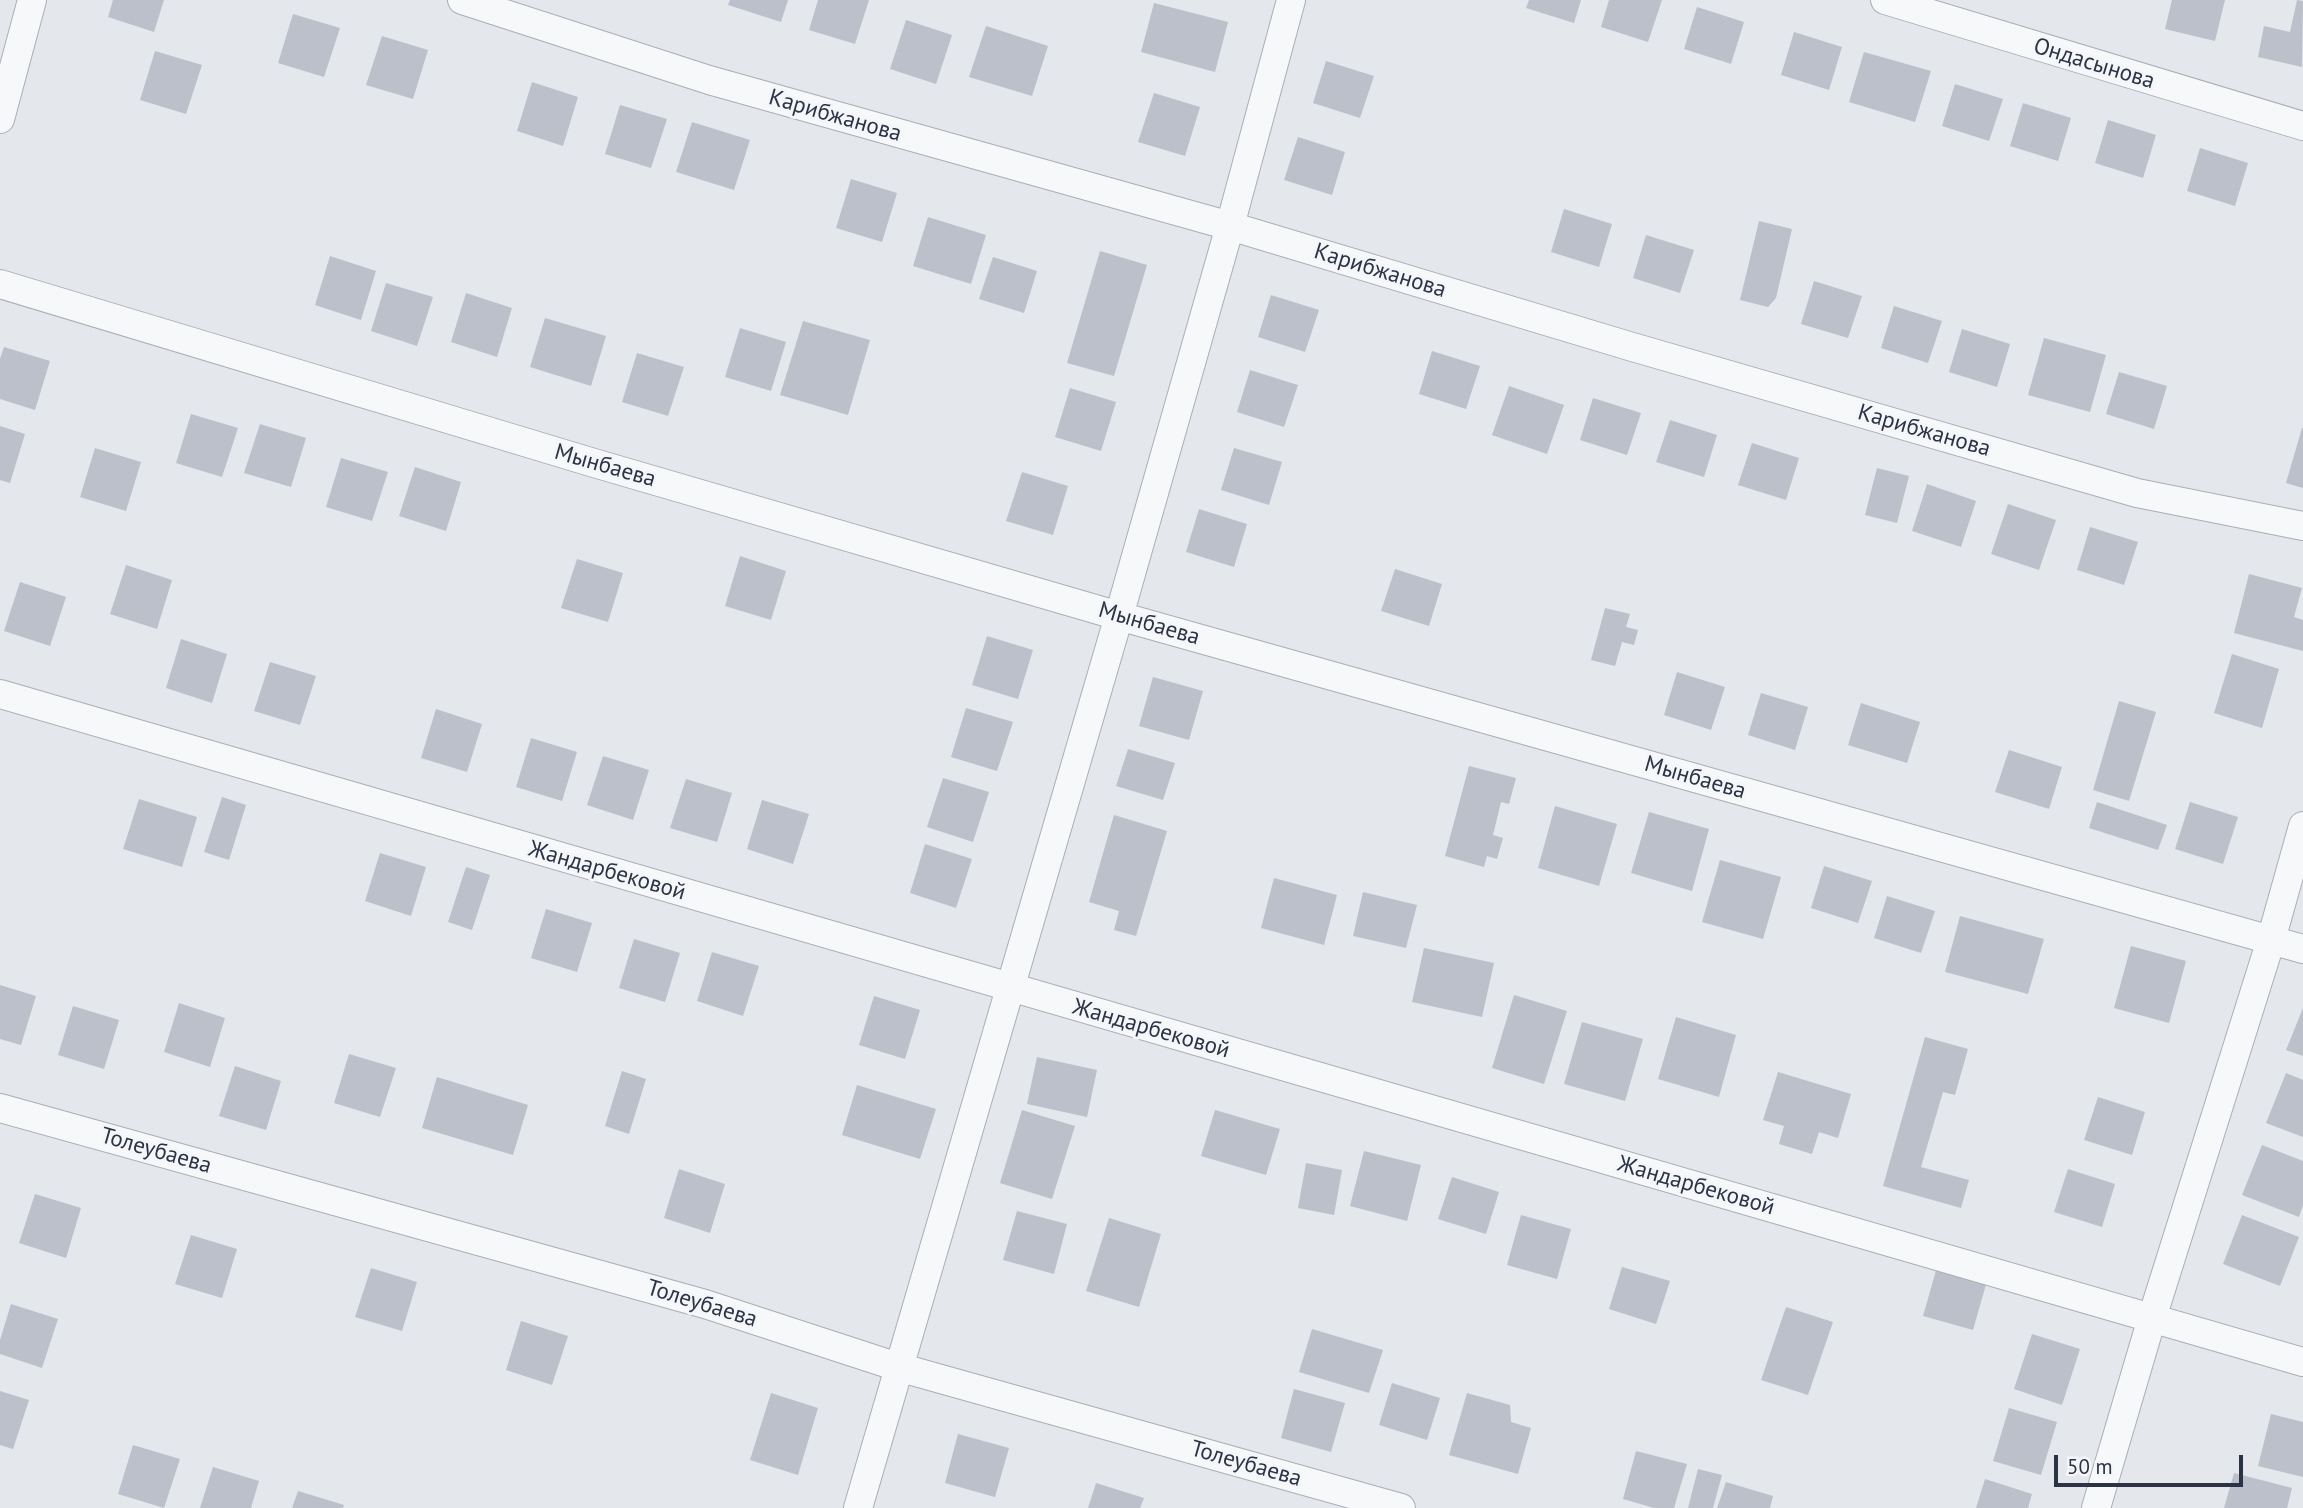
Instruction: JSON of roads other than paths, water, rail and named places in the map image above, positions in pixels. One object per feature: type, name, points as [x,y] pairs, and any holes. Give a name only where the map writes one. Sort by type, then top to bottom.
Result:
[{"type":"street","points":[[0,119],[32,0]]},
{"type":"street","name":"Карибжанова","points":[[461,0],[709,80],[1230,226],[1629,346],[2137,493],[2303,526]]},
{"type":"street","points":[[858,1508],[1119,616],[1291,0]]},
{"type":"street","name":"Ондасынова","points":[[1885,0],[2303,126]]},
{"type":"street","name":"Мынбаева","points":[[0,284],[594,463],[1119,616],[2303,949]]},
{"type":"street","name":"Жандарбековой","points":[[0,694],[2303,1362]]},
{"type":"street","points":[[2096,1508],[2152,1318],[2271,940],[2303,826]]},
{"type":"street","name":"Толеубаева","points":[[0,1108],[705,1304],[898,1367],[1401,1508]]}]
